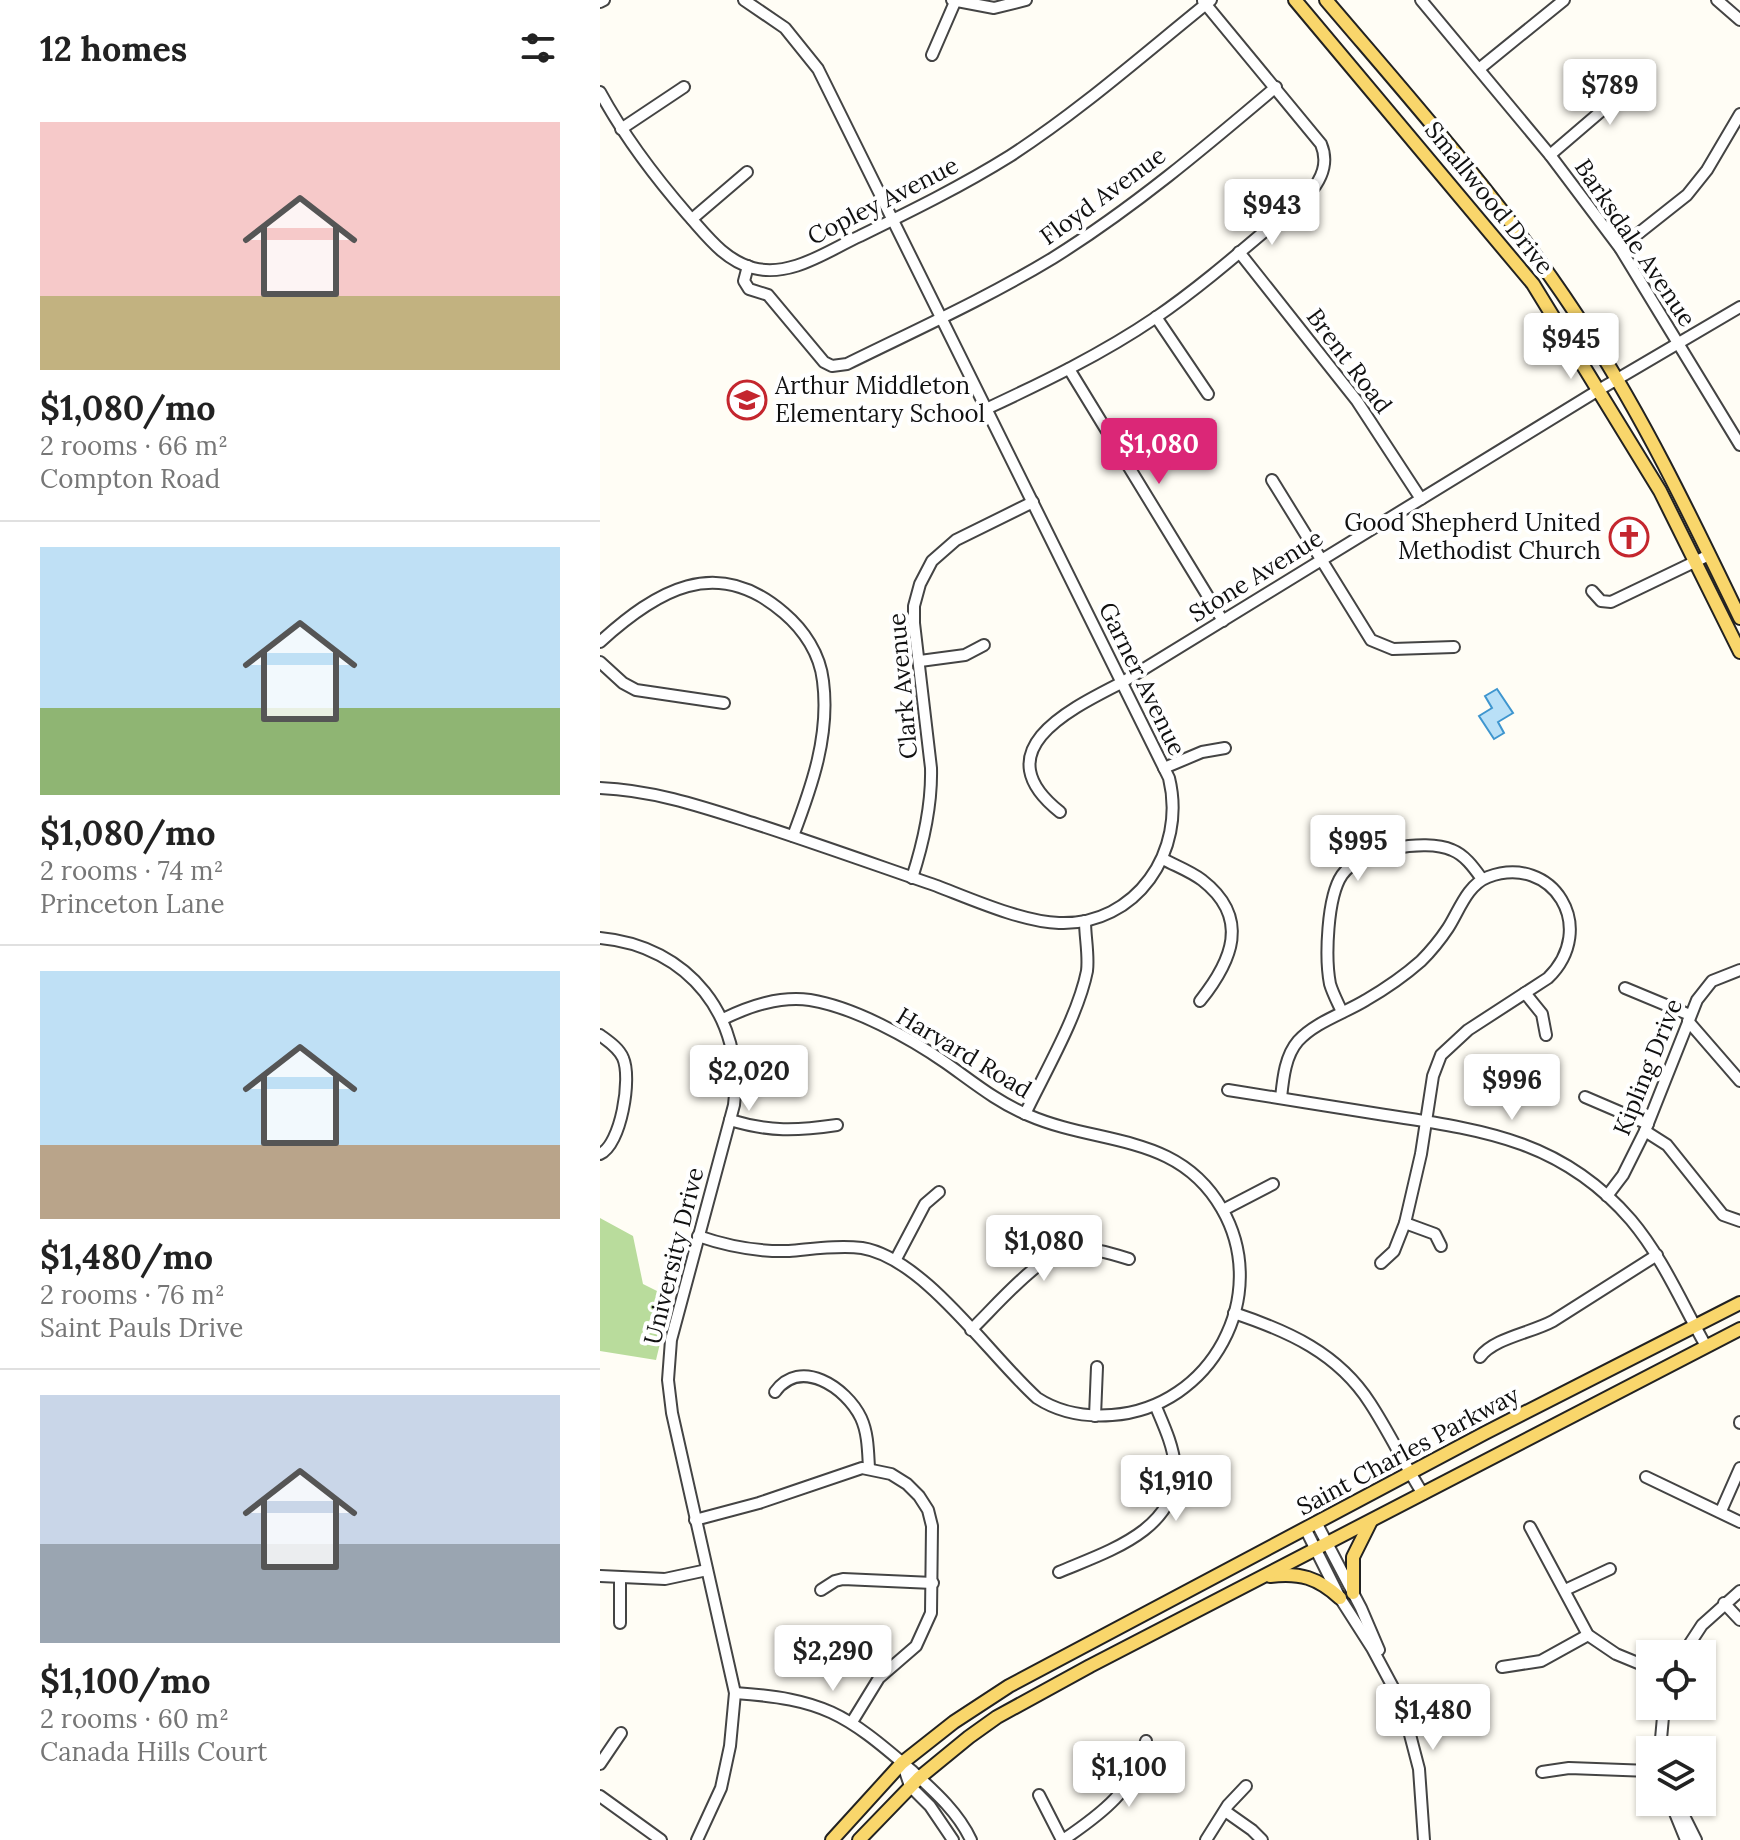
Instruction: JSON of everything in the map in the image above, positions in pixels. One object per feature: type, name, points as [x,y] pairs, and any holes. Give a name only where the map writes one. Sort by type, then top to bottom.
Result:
[{"type":"main road","name":"Smallwood Drive","points":[[1295,0],[1533,284],[1660,491],[1740,652]]},
{"type":"main road","name":"Smallwood Drive","points":[[1326,0],[1486,192],[1562,293],[1650,436],[1740,618]]},
{"type":"main road","name":"Saint Charles Parkway","points":[[832,1840],[902,1763],[954,1722],[1009,1686],[1410,1473],[1740,1303]]},
{"type":"main road","name":"Saint Charles Parkway","points":[[859,1840],[915,1782],[953,1749],[1010,1710],[1740,1329]]},
{"type":"main road","points":[[1353,1593],[1353,1557],[1372,1520]]},
{"type":"main road","points":[[1263,1577],[1287,1574],[1305,1576],[1326,1586],[1340,1598]]},
{"type":"street","name":"Garner Avenue","points":[[600,788],[666,797],[793,836],[1042,921],[1069,924],[1113,912],[1132,899],[1153,877],[1163,859],[1173,817],[1171,787],[1164,768],[818,69],[785,28],[744,0]]},
{"type":"street","points":[[932,55],[954,1],[994,8],[1026,0]]},
{"type":"street","name":"Barksdale Avenue","points":[[1421,0],[1550,155],[1620,248],[1740,445]]},
{"type":"street","points":[[1479,69],[1564,0]]},
{"type":"street","points":[[1717,0],[1740,20]]},
{"type":"street","name":"Copley Avenue","points":[[748,266],[773,270],[796,266],[959,185],[1019,149],[1077,108],[1206,1]]},
{"type":"street","points":[[986,409],[1069,369],[1156,317],[1239,252],[1318,183],[1324,166],[1321,144],[1206,1]]},
{"type":"street","points":[[1550,155],[1627,89],[1641,72]]},
{"type":"street","points":[[621,129],[684,87]]},
{"type":"street","name":"Floyd Avenue","points":[[748,266],[746,285],[771,297],[824,362],[832,366],[847,364],[942,318],[1052,258],[1128,208],[1276,87]]},
{"type":"street","points":[[600,92],[646,167],[722,252],[748,266]]},
{"type":"street","points":[[1620,248],[1687,195],[1707,170],[1740,114]]},
{"type":"street","points":[[692,219],[747,172]]},
{"type":"street","name":"Brent Road","points":[[1239,252],[1357,401],[1421,499]]},
{"type":"street","name":"Stone Avenue","points":[[1060,812],[1042,797],[1034,784],[1031,762],[1041,734],[1058,718],[1121,683],[1597,391],[1740,307]]},
{"type":"street","points":[[1156,317],[1208,394]]},
{"type":"street","points":[[1069,369],[1223,621]]},
{"type":"street","points":[[1272,480],[1371,640],[1393,649],[1454,647]]},
{"type":"street","name":"Clark Avenue","points":[[912,878],[924,837],[932,789],[914,606],[920,584],[932,561],[956,540],[1033,502]]},
{"type":"street","points":[[1592,591],[1601,601],[1611,602],[1709,555]]},
{"type":"street","points":[[600,642],[649,601],[699,583],[722,583],[742,589],[773,604],[787,616],[810,644],[819,661],[825,702],[815,775],[793,836]]},
{"type":"street","points":[[920,661],[965,655],[984,645]]},
{"type":"street","points":[[600,662],[623,683],[636,690],[724,703]]},
{"type":"street","points":[[1164,768],[1202,752],[1225,748]]},
{"type":"street","points":[[1342,1012],[1330,983],[1330,938],[1333,897],[1347,869],[1360,859],[1386,850],[1442,847],[1462,856],[1482,879]]},
{"type":"street","points":[[1163,859],[1192,873],[1211,888],[1224,905],[1231,923],[1232,942],[1228,960],[1200,1001]]},
{"type":"street","points":[[1281,1098],[1287,1064],[1299,1041],[1342,1012],[1375,995],[1419,962],[1439,940],[1469,892],[1482,879],[1512,872],[1529,875],[1550,888],[1566,909],[1572,931],[1564,959],[1548,978],[1447,1047],[1433,1076],[1427,1121],[1405,1223],[1394,1251],[1381,1263]]},
{"type":"street","points":[[1025,1114],[1067,1025],[1087,971],[1085,921]]},
{"type":"street","name":"University Drive","points":[[600,938],[635,944],[671,961],[703,990],[723,1019],[736,1065],[730,1120],[668,1360],[672,1413],[735,1693],[730,1746],[721,1788],[697,1840]]},
{"type":"street","name":"Kipling Drive","points":[[1607,1196],[1623,1175],[1647,1128],[1689,1018],[1706,987],[1719,977],[1740,970]]},
{"type":"street","points":[[1625,988],[1689,1018],[1740,1081]]},
{"type":"street","points":[[1525,993],[1542,1014],[1546,1035]]},
{"type":"street","name":"Harvard Road","points":[[698,1236],[733,1246],[768,1250],[852,1247],[896,1259],[921,1278],[1014,1376],[1044,1403],[1075,1414],[1095,1416],[1126,1414],[1156,1407],[1188,1386],[1211,1361],[1226,1336],[1234,1313],[1239,1281],[1238,1252],[1223,1210],[1196,1175],[1162,1153],[1025,1114],[987,1093],[912,1042],[828,1005],[809,1000],[780,1000],[745,1008],[723,1019]]},
{"type":"street","points":[[600,1035],[623,1057],[626,1072],[617,1133],[610,1148],[600,1154]]},
{"type":"street","points":[[1228,1090],[1475,1129],[1522,1143],[1560,1162],[1607,1196],[1630,1219],[1657,1255],[1706,1346]]},
{"type":"street","points":[[1585,1097],[1647,1128],[1667,1145],[1719,1212],[1730,1220],[1740,1221]]},
{"type":"street","points":[[730,1120],[770,1131],[837,1125]]},
{"type":"street","points":[[1223,1210],[1273,1184]]},
{"type":"street","points":[[896,1259],[925,1204],[939,1192]]},
{"type":"street","points":[[1405,1223],[1435,1234],[1441,1246]]},
{"type":"street","points":[[971,1330],[1038,1266],[1059,1252],[1084,1249],[1129,1259]]},
{"type":"street","points":[[1480,1357],[1489,1346],[1535,1331],[1553,1321],[1657,1255]]},
{"type":"street","points":[[1234,1313],[1297,1337],[1337,1364],[1370,1402],[1423,1494]]},
{"type":"street","points":[[1095,1416],[1097,1367]]},
{"type":"street","points":[[775,1392],[782,1381],[798,1376],[819,1379],[841,1391],[863,1423],[869,1468]]},
{"type":"street","points":[[1059,1572],[1102,1555],[1152,1524],[1171,1497],[1175,1475],[1172,1449],[1156,1407]]},
{"type":"street","points":[[695,1520],[759,1503],[845,1472],[869,1468],[891,1474],[907,1484],[928,1510],[932,1526],[931,1613],[922,1637],[910,1653],[879,1678],[852,1722]]},
{"type":"street","points":[[1721,1511],[1740,1468]]},
{"type":"street","points":[[1175,1475],[1219,1477]]},
{"type":"street","points":[[1646,1477],[1740,1522]]},
{"type":"street","points":[[1312,1527],[1340,1598],[1389,1678]]},
{"type":"street","points":[[1530,1527],[1588,1635],[1616,1654],[1636,1662]]},
{"type":"street","points":[[1321,1546],[1353,1593],[1402,1704],[1415,1750],[1424,1840]]},
{"type":"street","points":[[1565,1590],[1610,1569]]},
{"type":"street","points":[[600,1576],[665,1579],[707,1570]]},
{"type":"street","points":[[620,1577],[620,1623]]},
{"type":"street","points":[[821,1590],[843,1579],[933,1583]]},
{"type":"street","points":[[1692,1640],[1702,1625],[1740,1591]]},
{"type":"street","points":[[1724,1603],[1740,1620]]},
{"type":"street","points":[[1502,1667],[1541,1661],[1588,1635]]},
{"type":"street","points":[[735,1693],[793,1699],[852,1722],[902,1763],[953,1840]]},
{"type":"street","points":[[600,1764],[621,1733]]},
{"type":"street","points":[[1039,1795],[1062,1840],[1092,1821],[1124,1790],[1137,1771],[1146,1741]]},
{"type":"street","points":[[1542,1772],[1569,1768],[1636,1770]]},
{"type":"street","points":[[915,1782],[954,1812],[971,1840]]},
{"type":"street","points":[[1206,1840],[1246,1786]]},
{"type":"street","points":[[600,1796],[661,1840]]},
{"type":"street","points":[[1225,1811],[1262,1840]]},
{"type":"street","points":[[1676,1816],[1686,1840]]},
{"type":"street","points":[[1684,1816],[1696,1840]]},
{"type":"green space","points":[[600,1218],[633,1236],[643,1284],[671,1298],[656,1360],[600,1351]]},
{"type":"water","points":[[1497,689],[1513,713],[1498,722],[1504,733],[1494,739],[1479,716],[1492,708],[1485,696]]},
{"type":"place","name":"Arthur Middleton Elementary School","points":[[747,400]]},
{"type":"place","name":"Good Shepherd United Methodist Church","points":[[1629,537]]}]
